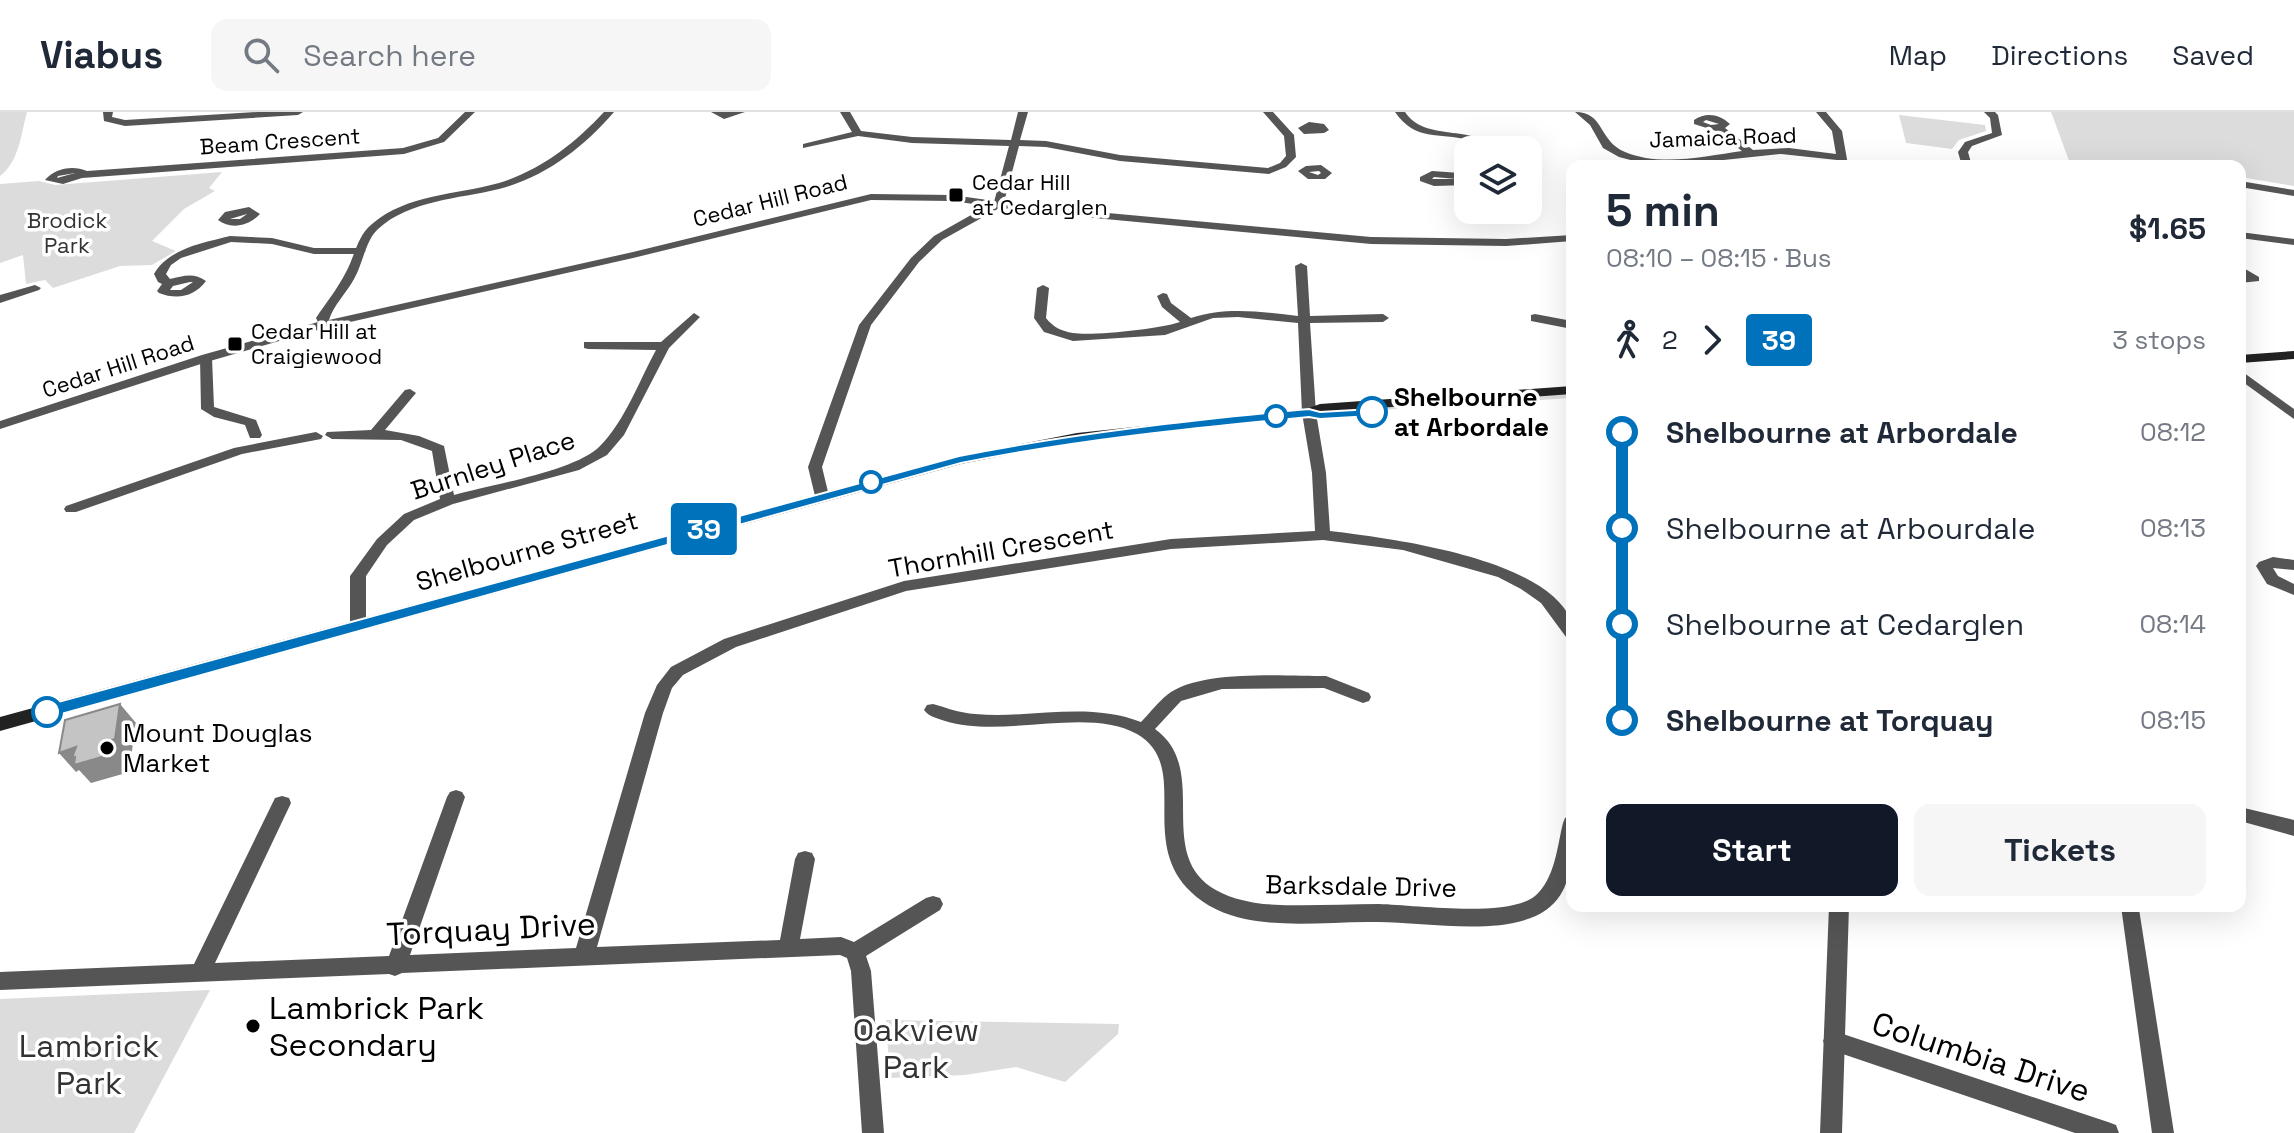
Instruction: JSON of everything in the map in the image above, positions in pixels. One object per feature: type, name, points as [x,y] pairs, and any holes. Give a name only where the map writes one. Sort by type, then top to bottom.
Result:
[{"type":"main road","points":[[2246,349],[2294,345]]},
{"type":"main road","points":[[2246,359],[2294,355]]},
{"type":"main road","name":"Shelbourne Street","points":[[0,724],[904,473],[1024,446],[1145,429],[1309,413],[1320,408],[1566,390]]},
{"type":"main road","name":"Shelbourne Street","points":[[1309,413],[1320,416],[1566,400]]},
{"type":"street","points":[[108,112],[107,119],[125,123],[298,112]]},
{"type":"street","name":"Beam Crescent","points":[[79,175],[404,151],[441,140],[470,112]]},
{"type":"street","points":[[325,324],[322,318],[355,267],[370,231],[389,216],[424,204],[500,186],[538,172],[561,158],[609,112]]},
{"type":"street","points":[[716,112],[724,116],[740,112]]},
{"type":"street","points":[[845,112],[858,133]]},
{"type":"street","points":[[822,496],[815,467],[865,325],[915,260],[938,238],[999,204],[1023,112]]},
{"type":"street","points":[[806,146],[858,133],[912,140],[1046,144],[1120,158],[1269,171],[1283,165],[1291,157],[1286,131],[1268,112]]},
{"type":"street","points":[[1400,112],[1402,118],[1424,131],[1459,136]]},
{"type":"street","name":"Jamaica Road","points":[[1580,112],[1594,123],[1606,146],[1639,160]]},
{"type":"street","points":[[1821,112],[1837,131],[1842,160]]},
{"type":"street","points":[[1965,160],[1963,152],[1968,144],[1997,135],[1995,117],[1989,112]]},
{"type":"street","points":[[1718,128],[1752,154]]},
{"type":"street","points":[[1286,131],[1303,129]]},
{"type":"street","name":"Jamaica Road","points":[[1678,160],[1784,151],[1831,160]]},
{"type":"street","points":[[1283,165],[1304,170]]},
{"type":"street","points":[[2246,185],[2294,193]]},
{"type":"street","name":"Cedar Hill Road","points":[[0,425],[206,358],[325,324],[620,259],[856,199],[907,196],[1296,234],[1448,242],[1566,238]]},
{"type":"street","points":[[221,241],[232,223]]},
{"type":"street","points":[[2246,236],[2294,242]]},
{"type":"street","points":[[169,283],[162,280],[160,274],[166,263],[221,241],[258,239],[314,251],[360,251]]},
{"type":"street","points":[[1301,266],[1309,413],[1319,473],[1323,535]]},
{"type":"street","points":[[0,299],[35,288]]},
{"type":"street","points":[[1043,288],[1040,318],[1048,329],[1073,337],[1165,331],[1188,322],[1238,313],[1303,320],[1362,321],[1383,318]]},
{"type":"street","points":[[1163,296],[1166,305],[1188,322]]},
{"type":"street","name":"Burnley Place","points":[[358,626],[358,576],[382,542],[409,517],[448,501],[574,467],[602,452],[617,435],[664,346],[694,317]]},
{"type":"street","points":[[1535,318],[1566,324]]},
{"type":"street","points":[[588,345],[664,346]]},
{"type":"street","points":[[206,358],[208,409],[216,415],[241,418],[251,423],[255,435],[274,443]]},
{"type":"street","points":[[2246,379],[2294,415]]},
{"type":"street","points":[[374,435],[410,393]]},
{"type":"street","points":[[71,509],[166,478],[206,472],[239,451],[255,435]]},
{"type":"street","points":[[332,435],[412,436],[439,449],[448,501]]},
{"type":"street","points":[[239,451],[316,436]]},
{"type":"street","name":"Thornhill Crescent","points":[[584,956],[654,713],[665,685],[677,671],[696,658],[730,643],[904,586],[1171,544],[1323,535],[1404,545],[1503,573],[1547,599],[1566,625]]},
{"type":"street","points":[[2294,565],[2273,562],[2264,566],[2272,580],[2294,590]]},
{"type":"street","points":[[933,710],[956,718],[982,721],[1101,718],[1122,721],[1144,730],[1175,697],[1222,683],[1326,682],[1363,697]]},
{"type":"street","name":"Barksdale Drive","points":[[1144,730],[1161,744],[1170,759],[1174,778],[1176,857],[1197,887],[1233,908],[1279,913],[1489,915],[1529,910],[1552,893],[1566,850]]},
{"type":"street","points":[[395,967],[456,797]]},
{"type":"street","points":[[199,974],[282,803]]},
{"type":"street","points":[[2246,816],[2294,828]]},
{"type":"street","points":[[789,946],[805,859]]},
{"type":"street","points":[[873,1133],[861,971],[855,952],[933,904]]},
{"type":"street","points":[[1831,1133],[1839,912]]},
{"type":"street","points":[[2129,912],[2163,1133]]},
{"type":"street","name":"Torquay Drive","points":[[0,981],[395,967],[789,946],[841,946],[855,952]]},
{"type":"street","name":"Columbia Drive","points":[[1834,1041],[2108,1133]]},
{"type":"green space","points":[[0,112],[27,112],[15,155],[0,176]]},
{"type":"green space","points":[[2051,112],[2294,112],[2294,186],[2246,178],[2246,160],[2069,160]]},
{"type":"green space","points":[[1899,115],[1985,125],[1986,131],[1959,140],[1952,149],[1906,143]]},
{"type":"green space","name":"Brodick Park","points":[[222,172],[209,188],[215,191],[184,209],[152,241],[176,251],[152,265],[120,266],[53,288],[45,280],[26,284],[23,255],[0,263],[0,184],[39,181],[55,185]]},
{"type":"green space","points":[[1566,392],[1566,398],[1332,413],[1330,409]]},
{"type":"green space","name":"Lambrick Park","points":[[210,990],[134,1133],[0,1133],[0,999]]},
{"type":"green space","name":"Oakview Park","points":[[886,1020],[1119,1024],[1118,1034],[1065,1082],[1016,1067],[965,1075],[890,1078]]},
{"type":"building","points":[[120,704],[115,739],[112,740],[109,755],[74,765],[75,757],[72,758],[76,747],[59,753],[65,720]]},
{"type":"bus line","name":"39","points":[[47,712],[890,476],[959,460],[1051,441],[1145,429],[1309,413],[1320,416],[1372,412]]},
{"type":"place","name":"Cedar Hill at Cedarglen","points":[[956,195]]},
{"type":"place","name":"Cedar Hill at Craigiewood","points":[[235,344]]},
{"type":"place","name":"Shelbourne at Arbordale","points":[[1372,412]]},
{"type":"place","name":"Mount Douglas Market","points":[[107,748]]},
{"type":"place","name":"Lambrick Park Secondary","points":[[253,1026]]}]
